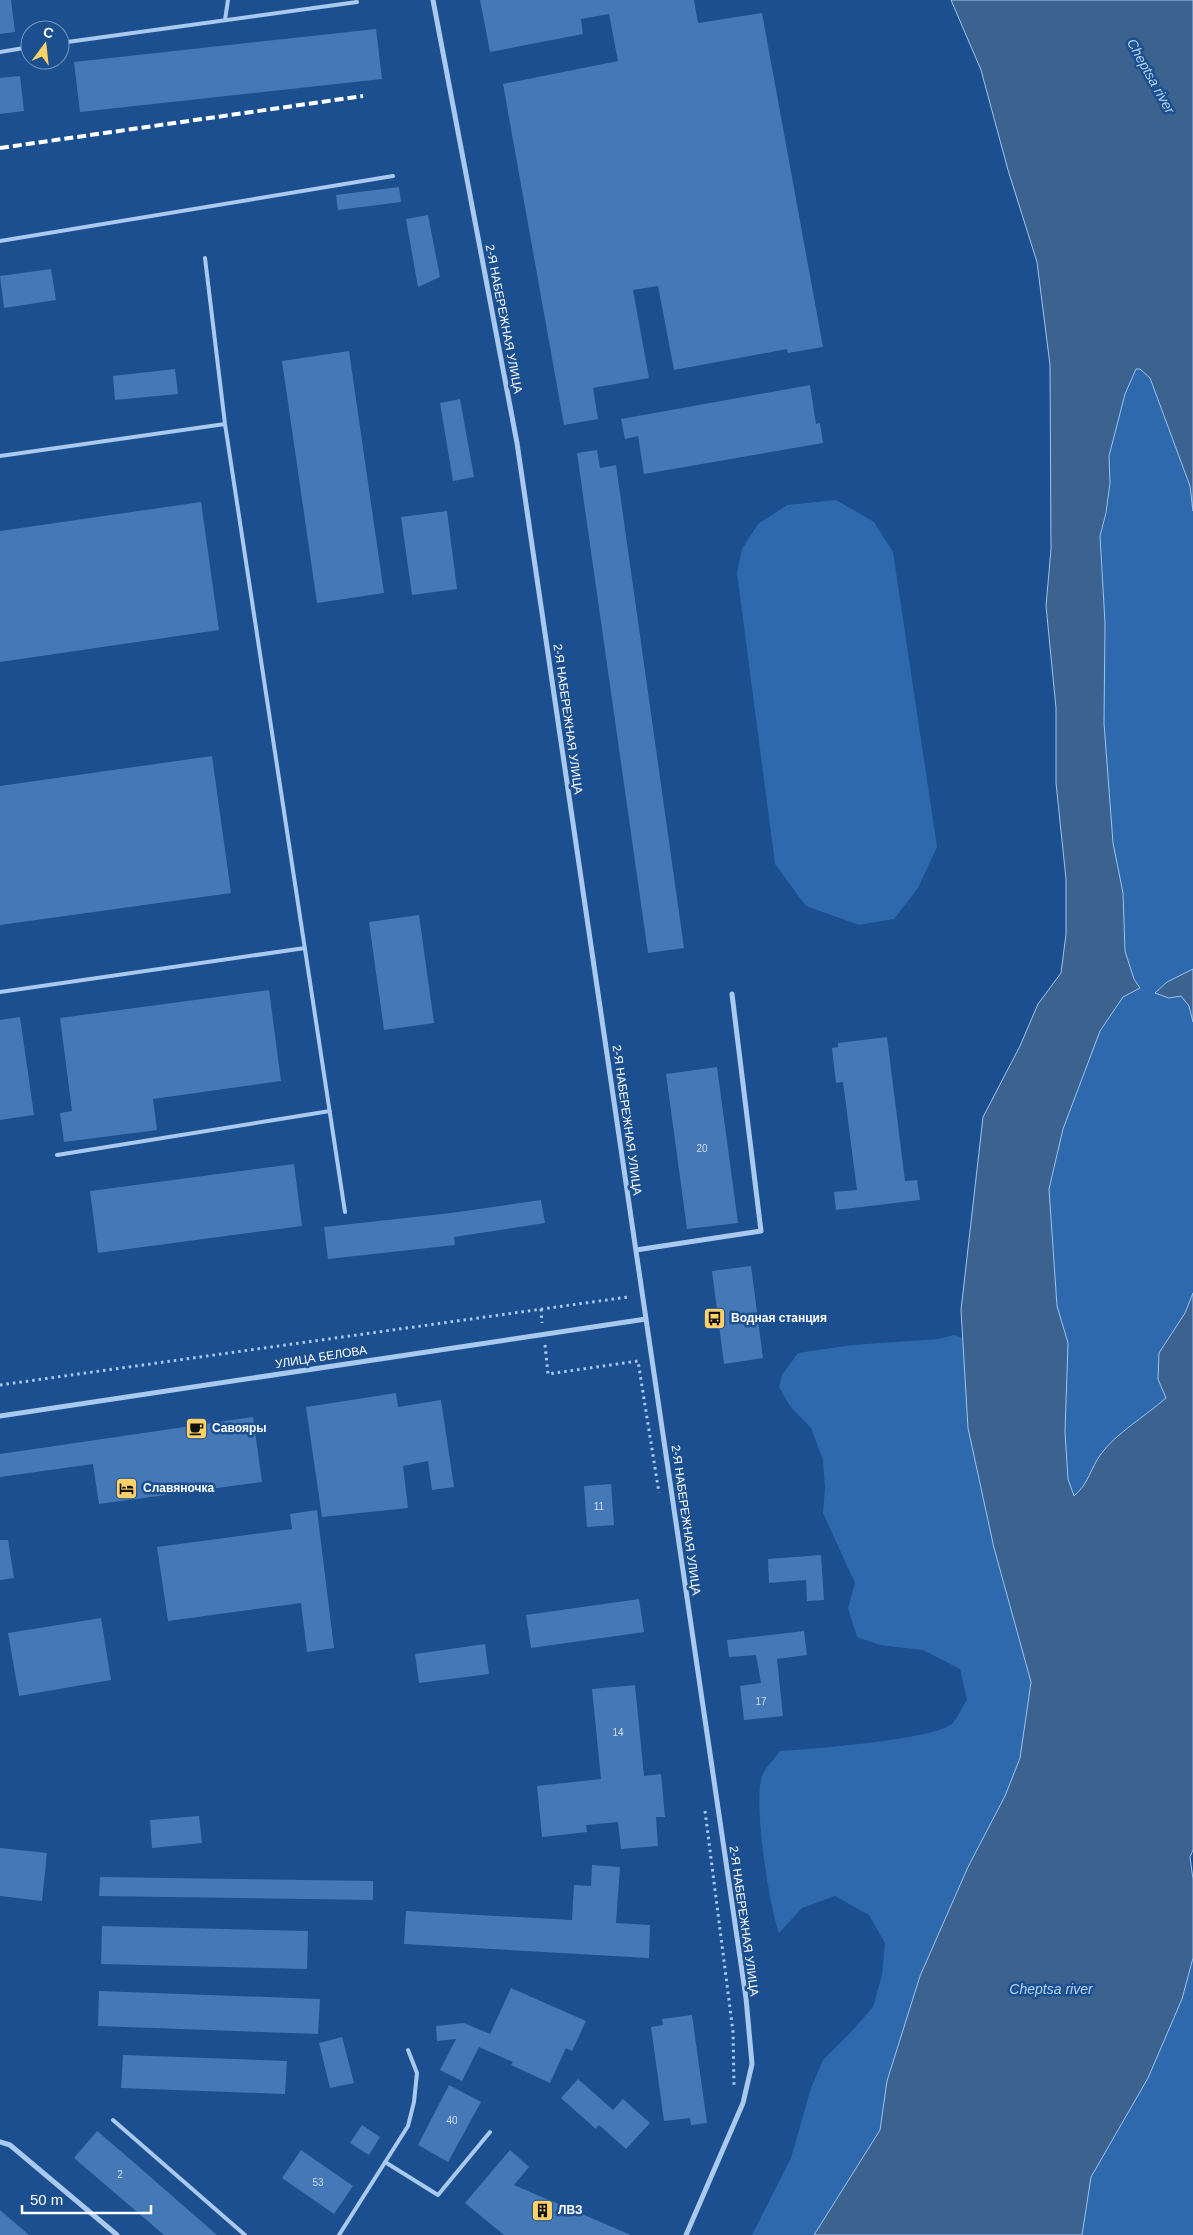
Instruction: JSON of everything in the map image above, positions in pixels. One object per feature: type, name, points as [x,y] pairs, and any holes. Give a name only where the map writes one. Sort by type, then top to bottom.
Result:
[{"type":"street","name":"2-Я НАБЕРЕЖНАЯ УЛИЦА","points":[[433,0],[517,443],[746,1998],[752,2064],[743,2103],[686,2235]]},
{"type":"street","points":[[636,1250],[761,1231],[732,994]]},
{"type":"street","name":"УЛИЦА БЕЛОВА","points":[[0,1416],[646,1318]]},
{"type":"street","points":[[0,2142],[10,2145],[117,2235]]},
{"type":"lane","points":[[225,20],[228,0]]},
{"type":"lane","points":[[70,42],[357,2]]},
{"type":"lane","points":[[0,52],[20,49]]},
{"type":"lane","points":[[0,241],[393,176]]},
{"type":"lane","points":[[205,258],[225,424],[346,1212]]},
{"type":"lane","points":[[0,456],[225,424]]},
{"type":"lane","points":[[0,992],[305,948]]},
{"type":"lane","points":[[57,1155],[330,1111]]},
{"type":"lane","points":[[339,2235],[408,2126],[414,2102],[417,2073],[408,2050]]},
{"type":"lane","points":[[113,2120],[245,2235]]},
{"type":"lane","points":[[385,2162],[438,2195],[490,2132]]},
{"type":"path","points":[[0,1385],[628,1297]]},
{"type":"path","points":[[541,1309],[548,1374],[638,1361],[659,1497]]},
{"type":"path","points":[[705,1809],[733,2032],[734,2087]]},
{"type":"shaded area","points":[[1135,368],[1140,369],[1150,378],[1190,486],[1193,511],[1193,969],[1182,975],[1169,998],[1181,996],[1189,1005],[1193,1022],[1193,1293],[1185,1313],[1159,1353],[1158,1379],[1166,1398],[1101,1453],[1082,1489],[1074,1496],[1068,1479],[1065,1432],[1068,1343],[1057,1306],[1049,1189],[1063,1129],[1100,1031],[1134,979],[1125,951],[1123,893],[1113,843],[1109,796],[1104,723],[1105,623],[1100,536],[1107,513],[1110,483],[1109,456],[1125,394]]},
{"type":"shaded area","points":[[836,500],[874,522],[893,552],[937,847],[918,888],[894,919],[859,925],[806,906],[775,864],[737,573],[742,549],[758,524],[787,505]]},
{"type":"shaded area","points":[[954,1335],[963,1338],[968,1428],[994,1548],[1031,1682],[1020,1758],[1005,1796],[968,1867],[920,1976],[887,2081],[880,2130],[814,2235],[752,2235],[791,2158],[811,2088],[823,2060],[873,2007],[882,1975],[885,1943],[869,1915],[835,1896],[802,1908],[779,1933],[763,1854],[759,1808],[762,1776],[780,1751],[871,1743],[942,1729],[953,1723],[967,1700],[960,1669],[923,1650],[880,1645],[857,1637],[848,1608],[855,1583],[823,1513],[825,1488],[823,1460],[811,1428],[790,1406],[779,1387],[782,1375],[798,1353],[852,1345],[939,1339]]},
{"type":"shaded area","points":[[1193,1958],[1193,2235],[1082,2235],[1091,2177],[1148,2078],[1182,1999]]},
{"type":"water","name":"Cheptsa river","points":[[951,0],[1193,0],[1193,511],[1190,486],[1150,378],[1140,369],[1136,369],[1125,394],[1109,456],[1110,483],[1106,513],[1100,536],[1105,623],[1104,723],[1113,843],[1123,893],[1125,951],[1134,979],[1140,988],[1123,997],[1100,1031],[1063,1129],[1049,1189],[1057,1306],[1068,1343],[1065,1432],[1068,1479],[1074,1496],[1083,1487],[1098,1459],[1107,1447],[1166,1398],[1158,1379],[1159,1353],[1185,1313],[1193,1293],[1193,1850],[1190,1857],[1193,1879],[1193,1958],[1182,1999],[1148,2078],[1091,2177],[1082,2235],[814,2235],[880,2130],[887,2081],[920,1976],[968,1867],[1005,1796],[1020,1758],[1031,1682],[994,1548],[968,1428],[961,1310],[983,1117],[1020,1046],[1038,1004],[1061,973],[1066,934],[1066,879],[1056,783],[1056,708],[1046,606],[1051,549],[1050,365],[1037,262],[1008,170],[981,70]]},
{"type":"water","points":[[1193,969],[1193,1022],[1189,1006],[1181,996],[1169,998],[1155,993],[1167,982]]},
{"type":"building","points":[[0,0],[11,0],[15,32],[0,34]]},
{"type":"building","points":[[480,0],[694,0],[698,23],[762,13],[823,347],[788,353],[787,349],[674,370],[658,286],[633,290],[649,378],[593,388],[598,419],[564,425],[503,84],[618,61],[609,14],[581,19],[583,34],[490,52]]},
{"type":"building","points":[[376,29],[382,79],[80,112],[74,62]]},
{"type":"building","points":[[20,76],[24,111],[0,114],[0,78]]},
{"type":"building","points":[[399,187],[401,202],[338,210],[336,195]]},
{"type":"building","points":[[428,215],[440,277],[418,287],[406,219]]},
{"type":"building","points":[[51,269],[56,300],[4,308],[0,276]]},
{"type":"building","points":[[349,351],[384,593],[317,603],[282,361]]},
{"type":"building","points":[[175,369],[178,394],[115,400],[113,376]]},
{"type":"building","points":[[810,385],[816,424],[820,423],[823,443],[644,474],[638,436],[625,439],[621,419]]},
{"type":"building","points":[[460,399],[474,477],[453,481],[440,403]]},
{"type":"building","points":[[597,450],[600,468],[616,465],[684,948],[648,953],[577,453]]},
{"type":"building","points":[[201,502],[219,630],[0,662],[0,531]]},
{"type":"building","points":[[447,511],[457,589],[412,595],[401,517]]},
{"type":"building","points":[[212,756],[231,893],[0,925],[0,786]]},
{"type":"building","points":[[419,915],[434,1023],[384,1030],[369,922]]},
{"type":"building","points":[[269,990],[281,1081],[153,1099],[157,1130],[64,1142],[60,1113],[72,1111],[60,1018]]},
{"type":"building","points":[[20,1017],[34,1115],[0,1120],[0,1020]]},
{"type":"building","points":[[887,1037],[905,1181],[917,1180],[920,1200],[836,1210],[834,1192],[857,1190],[843,1082],[836,1083],[832,1048],[838,1047],[838,1043]]},
{"type":"building","points":[[717,1067],[738,1223],[687,1229],[666,1074]]},
{"type":"building","points":[[294,1164],[302,1226],[98,1253],[90,1191]]},
{"type":"building","points":[[541,1200],[545,1223],[454,1237],[455,1245],[328,1259],[324,1227],[451,1213]]},
{"type":"building","points":[[751,1266],[763,1358],[724,1364],[712,1271]]},
{"type":"building","points":[[396,1393],[398,1407],[441,1400],[454,1487],[432,1490],[428,1461],[403,1466],[408,1508],[322,1517],[306,1407]]},
{"type":"building","points":[[253,1417],[262,1482],[99,1504],[93,1464],[0,1477],[0,1454]]},
{"type":"building","points":[[611,1484],[614,1525],[587,1527],[584,1486]]},
{"type":"building","points":[[317,1510],[334,1648],[307,1652],[301,1603],[168,1621],[157,1547],[292,1529],[290,1514]]},
{"type":"building","points":[[0,1540],[8,1540],[14,1578],[0,1580]]},
{"type":"building","points":[[821,1555],[824,1600],[807,1601],[806,1580],[769,1583],[768,1559]]},
{"type":"building","points":[[639,1599],[644,1632],[531,1648],[526,1615]]},
{"type":"building","points":[[101,1618],[111,1680],[19,1696],[8,1633]]},
{"type":"building","points":[[804,1631],[807,1655],[777,1659],[783,1716],[744,1720],[740,1686],[761,1683],[756,1655],[729,1657],[727,1640]]},
{"type":"building","points":[[485,1644],[489,1674],[419,1683],[415,1654]]},
{"type":"building","points":[[635,1685],[644,1776],[661,1774],[665,1817],[656,1817],[658,1846],[621,1849],[618,1822],[586,1825],[587,1832],[542,1837],[537,1786],[601,1779],[592,1689]]},
{"type":"building","points":[[199,1816],[202,1843],[152,1848],[150,1820]]},
{"type":"building","points":[[0,1848],[47,1853],[42,1901],[0,1896]]},
{"type":"building","points":[[592,1865],[620,1867],[616,1923],[650,1925],[649,1958],[404,1944],[406,1911],[572,1920],[574,1885],[591,1886]]},
{"type":"building","points":[[100,1877],[373,1881],[373,1900],[99,1896]]},
{"type":"building","points":[[102,1926],[308,1931],[307,1969],[101,1964]]},
{"type":"building","points":[[511,1988],[586,2021],[572,2051],[566,2048],[550,2083],[511,2065],[513,2062],[479,2047],[462,2081],[440,2070],[456,2039],[437,2041],[436,2026],[464,2023],[490,2034]]},
{"type":"building","points":[[99,1991],[320,1999],[318,2034],[98,2026]]},
{"type":"building","points":[[692,2015],[707,2123],[691,2125],[690,2118],[664,2121],[651,2027],[663,2025],[662,2019]]},
{"type":"building","points":[[342,2037],[354,2083],[330,2088],[319,2043]]},
{"type":"building","points":[[123,2055],[287,2061],[285,2094],[121,2088]]},
{"type":"building","points":[[578,2079],[613,2110],[623,2099],[650,2123],[626,2149],[599,2125],[596,2129],[561,2098]]},
{"type":"building","points":[[449,2085],[481,2102],[448,2162],[418,2145]]},
{"type":"building","points":[[362,2125],[380,2137],[369,2155],[350,2143]]},
{"type":"building","points":[[97,2131],[217,2235],[164,2235],[74,2158]]},
{"type":"building","points":[[301,2150],[353,2186],[334,2214],[282,2178]]},
{"type":"building","points":[[510,2150],[529,2167],[514,2185],[631,2235],[504,2235],[465,2203]]},
{"type":"building","points":[[0,2210],[29,2235],[0,2235]]},
{"type":"railway","points":[[0,148],[363,96]]},
{"type":"place","name":"Водная станция","points":[[715,1318]]},
{"type":"place","name":"Савояры","points":[[196,1428]]},
{"type":"place","name":"Славяночка","points":[[127,1488]]},
{"type":"place","name":"ЛВЗ","points":[[542,2210]]}]
